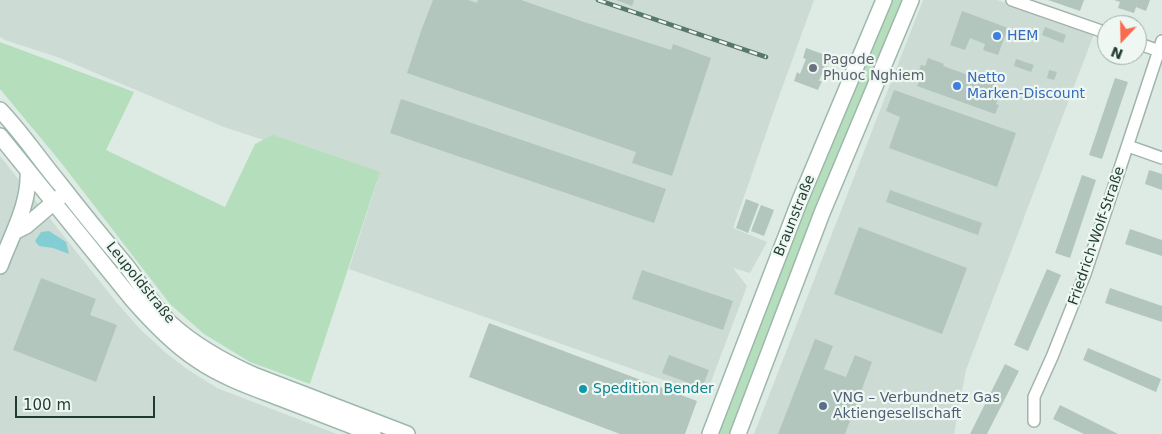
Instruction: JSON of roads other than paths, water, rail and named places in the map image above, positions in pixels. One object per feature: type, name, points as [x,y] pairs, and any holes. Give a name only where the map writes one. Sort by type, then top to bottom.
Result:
[{"type":"main road","name":"Braunstraße","points":[[710,434],[800,200],[884,0]]},
{"type":"main road","name":"Braunstraße","points":[[738,434],[827,203],[911,0]]},
{"type":"main road","name":"Leupoldstraße","points":[[0,110],[157,308],[174,326],[200,346],[229,364],[407,434]]},
{"type":"main road","name":"Leupoldstraße","points":[[0,136],[132,300],[172,341],[196,359],[249,387],[373,434]]},
{"type":"main road","points":[[0,266],[17,225],[27,190],[28,171]]},
{"type":"main road","points":[[17,225],[62,187]]},
{"type":"street","points":[[1012,0],[1097,30]]},
{"type":"street","points":[[1147,45],[1161,48]]},
{"type":"street","name":"Friedrich-Wolf-Straße","points":[[1034,421],[1034,397],[1085,274],[1161,48]]},
{"type":"street","points":[[1128,146],[1162,158]]},
{"type":"water","points":[[49,231],[66,242],[69,254],[53,248],[39,246],[35,241],[41,232]]},
{"type":"railway","points":[[598,0],[766,57]]},
{"type":"place","name":"HEM","points":[[997,36]]},
{"type":"place","name":"Pagode Phuoc Nghiem","points":[[813,68]]},
{"type":"place","name":"Netto Marken-Discount","points":[[957,86]]},
{"type":"place","name":"Spedition Bender","points":[[583,389]]},
{"type":"place","name":"VNG – Verbundnetz Gas Aktiengesellschaft","points":[[823,406]]}]
